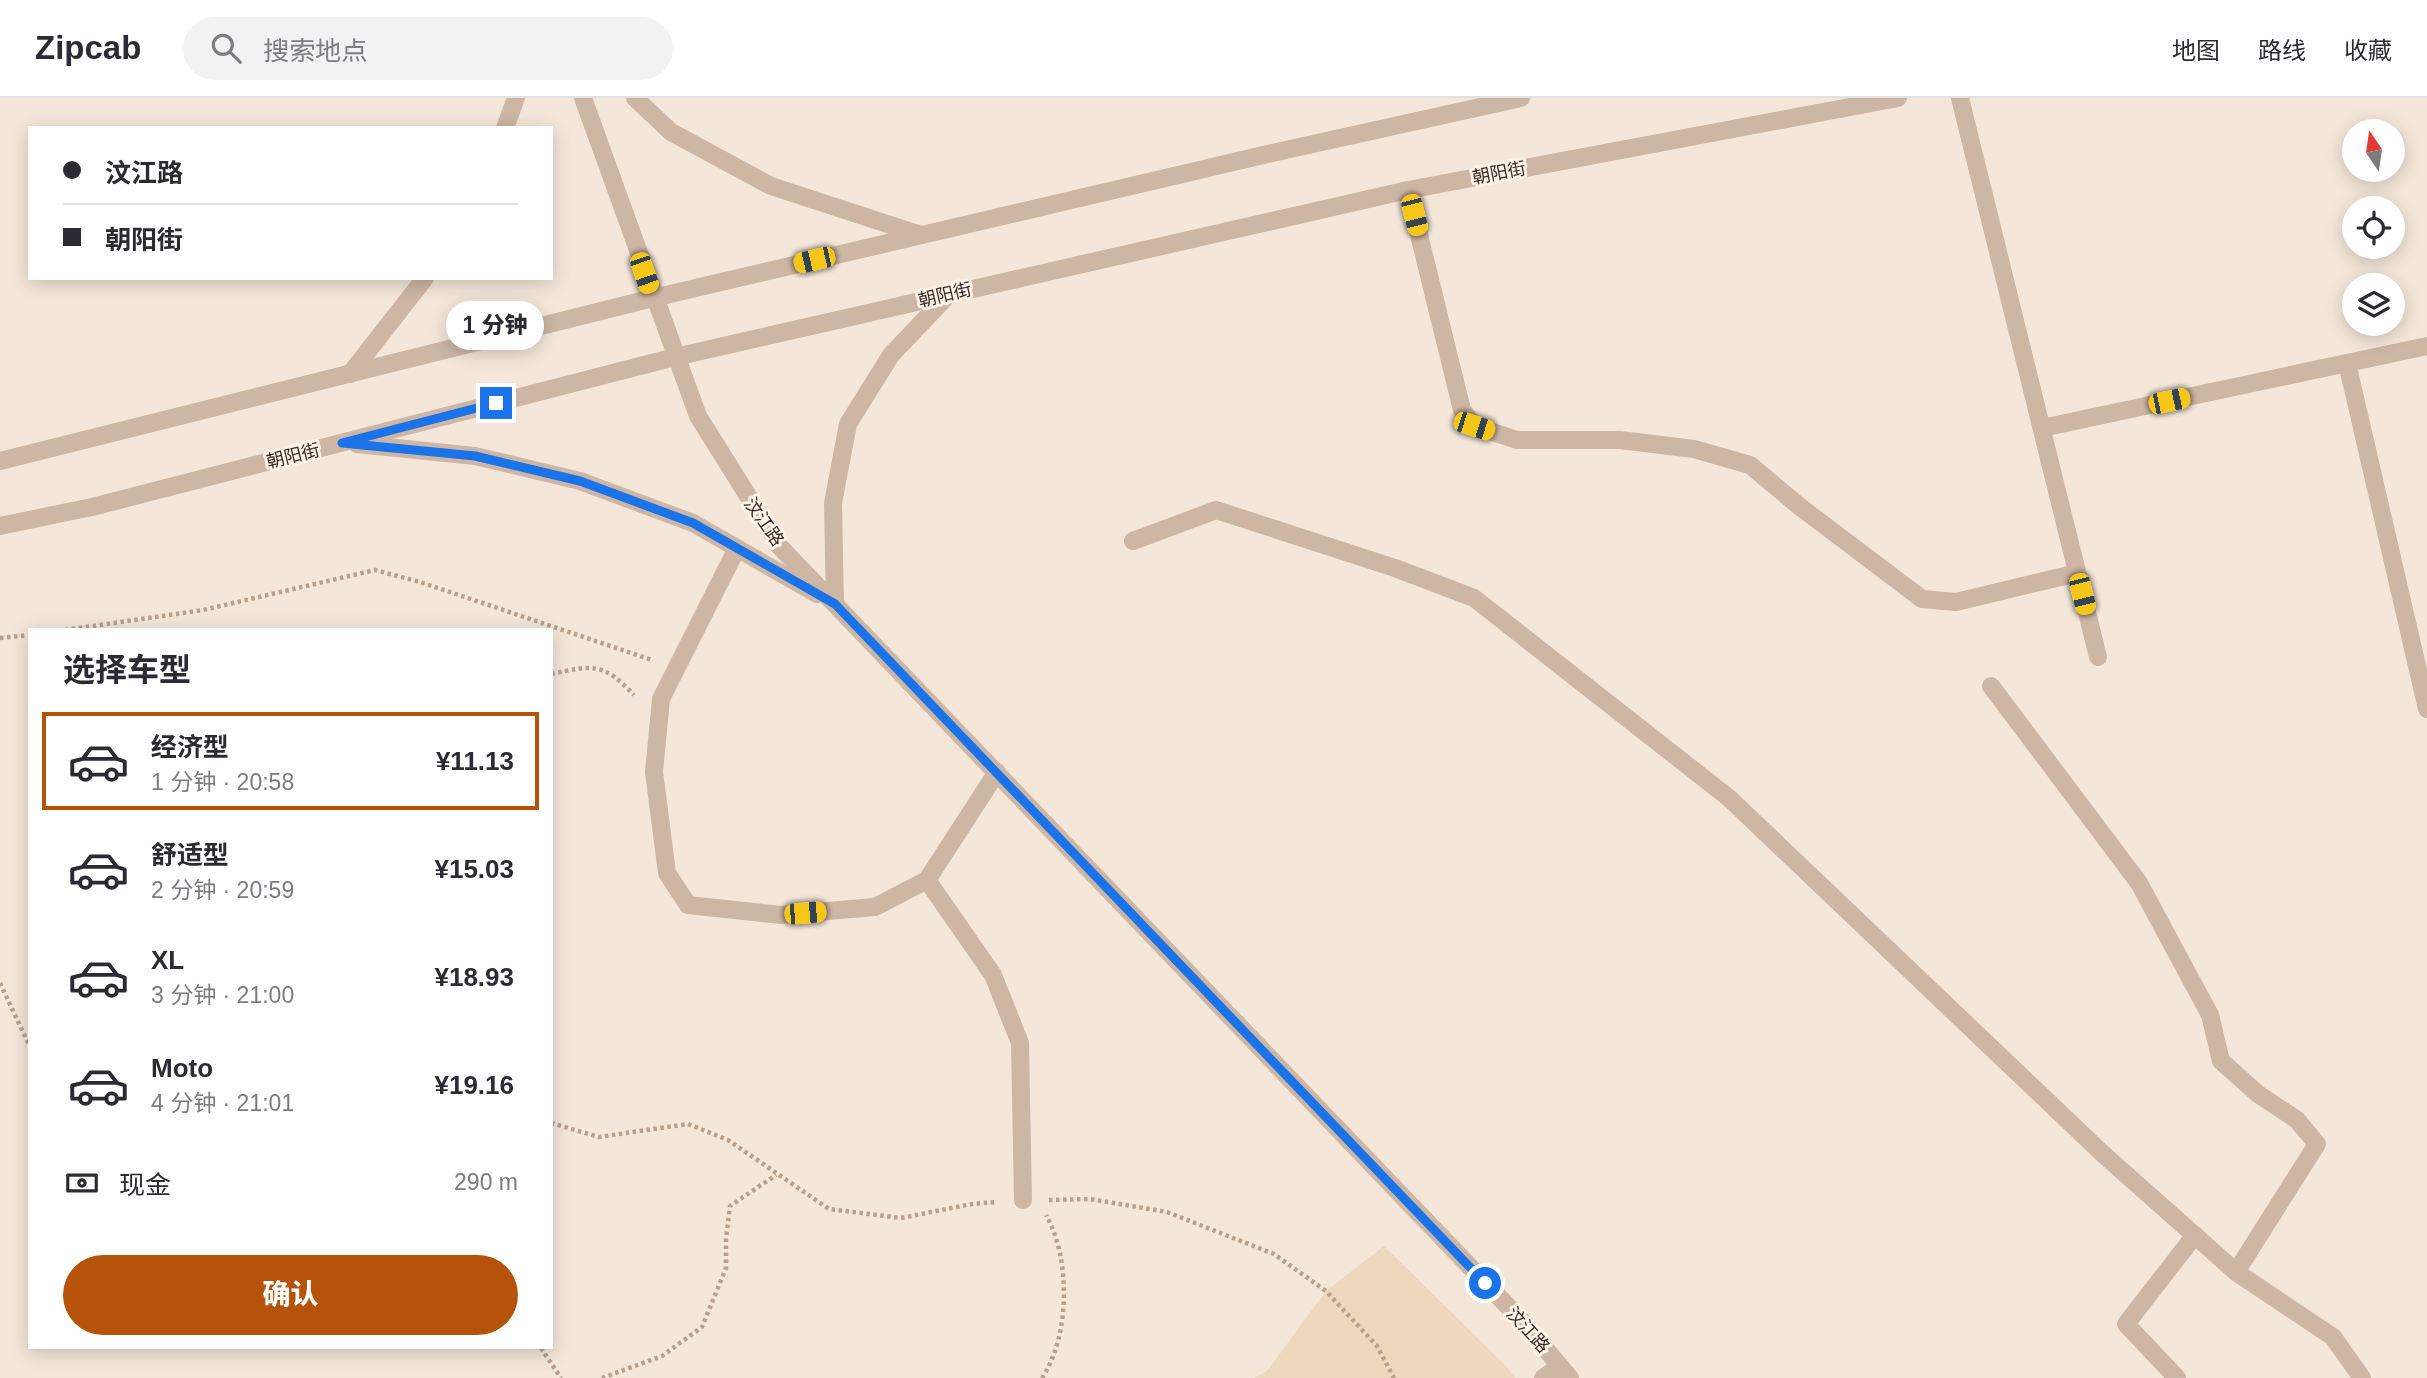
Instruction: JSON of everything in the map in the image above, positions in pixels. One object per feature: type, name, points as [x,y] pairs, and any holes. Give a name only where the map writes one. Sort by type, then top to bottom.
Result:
[{"type":"street","points":[[506,126],[516,98]]},
{"type":"street","name":"汶江路","points":[[583,98],[653,298],[698,416],[740,488],[780,547],[1522,1321],[1565,1372]]},
{"type":"street","points":[[635,98],[671,132],[771,186],[921,235]]},
{"type":"street","points":[[0,461],[653,298],[1272,153],[1521,98]]},
{"type":"street","name":"朝阳街","points":[[0,526],[92,507],[675,357],[1408,190],[1898,98]]},
{"type":"street","points":[[1960,98],[2098,657]]},
{"type":"street","points":[[1408,190],[1462,410],[1474,426],[1517,440],[1620,440],[1694,449],[1750,465],[1799,506],[1922,599],[1956,602],[2077,573]]},
{"type":"street","points":[[350,374],[423,280]]},
{"type":"street","points":[[835,604],[834,503],[848,424],[891,355],[949,294]]},
{"type":"street","points":[[2042,428],[2427,346]]},
{"type":"street","points":[[2347,363],[2427,709]]},
{"type":"street","points":[[342,443],[475,456],[580,481],[693,523],[835,604]]},
{"type":"street","points":[[1133,541],[1216,510],[1395,568],[1474,598],[1728,798],[2103,1154],[2236,1272],[2333,1337],[2362,1378]]},
{"type":"street","points":[[737,548],[661,699],[654,772],[667,873],[688,905],[781,915],[875,907],[927,880],[997,772]]},
{"type":"street","points":[[1991,686],[2139,883],[2210,1015],[2221,1061],[2258,1094],[2297,1120],[2317,1144],[2236,1272]]},
{"type":"street","points":[[927,880],[993,975],[1020,1043],[1023,1200]]},
{"type":"street","points":[[2178,1378],[2126,1324],[2194,1235]]},
{"type":"street","points":[[1543,1378],[1565,1372]]},
{"type":"path","points":[[79,628],[203,610],[375,570],[420,582],[676,668]]},
{"type":"path","points":[[0,638],[28,635]]},
{"type":"path","points":[[553,674],[593,666],[617,678],[659,722]]},
{"type":"path","points":[[0,983],[28,1043]]},
{"type":"path","points":[[553,1124],[599,1137],[688,1124],[729,1140],[776,1175],[829,1209],[901,1218],[972,1204],[1090,1199],[1167,1212],[1274,1254],[1326,1291],[1377,1346],[1394,1378]]},
{"type":"path","points":[[602,1378],[662,1356],[702,1327],[726,1268],[730,1206],[776,1175]]},
{"type":"path","points":[[1023,1200],[1046,1215],[1055,1231],[1066,1301],[1052,1364],[1042,1378]]},
{"type":"path","points":[[542,1349],[561,1378]]},
{"type":"shaded area","points":[[1384,1246],[1515,1378],[1254,1378],[1267,1371],[1326,1291]]},
{"type":"route","points":[[496,403],[342,443],[475,456],[580,481],[693,523],[835,604],[1485,1283]]}]
